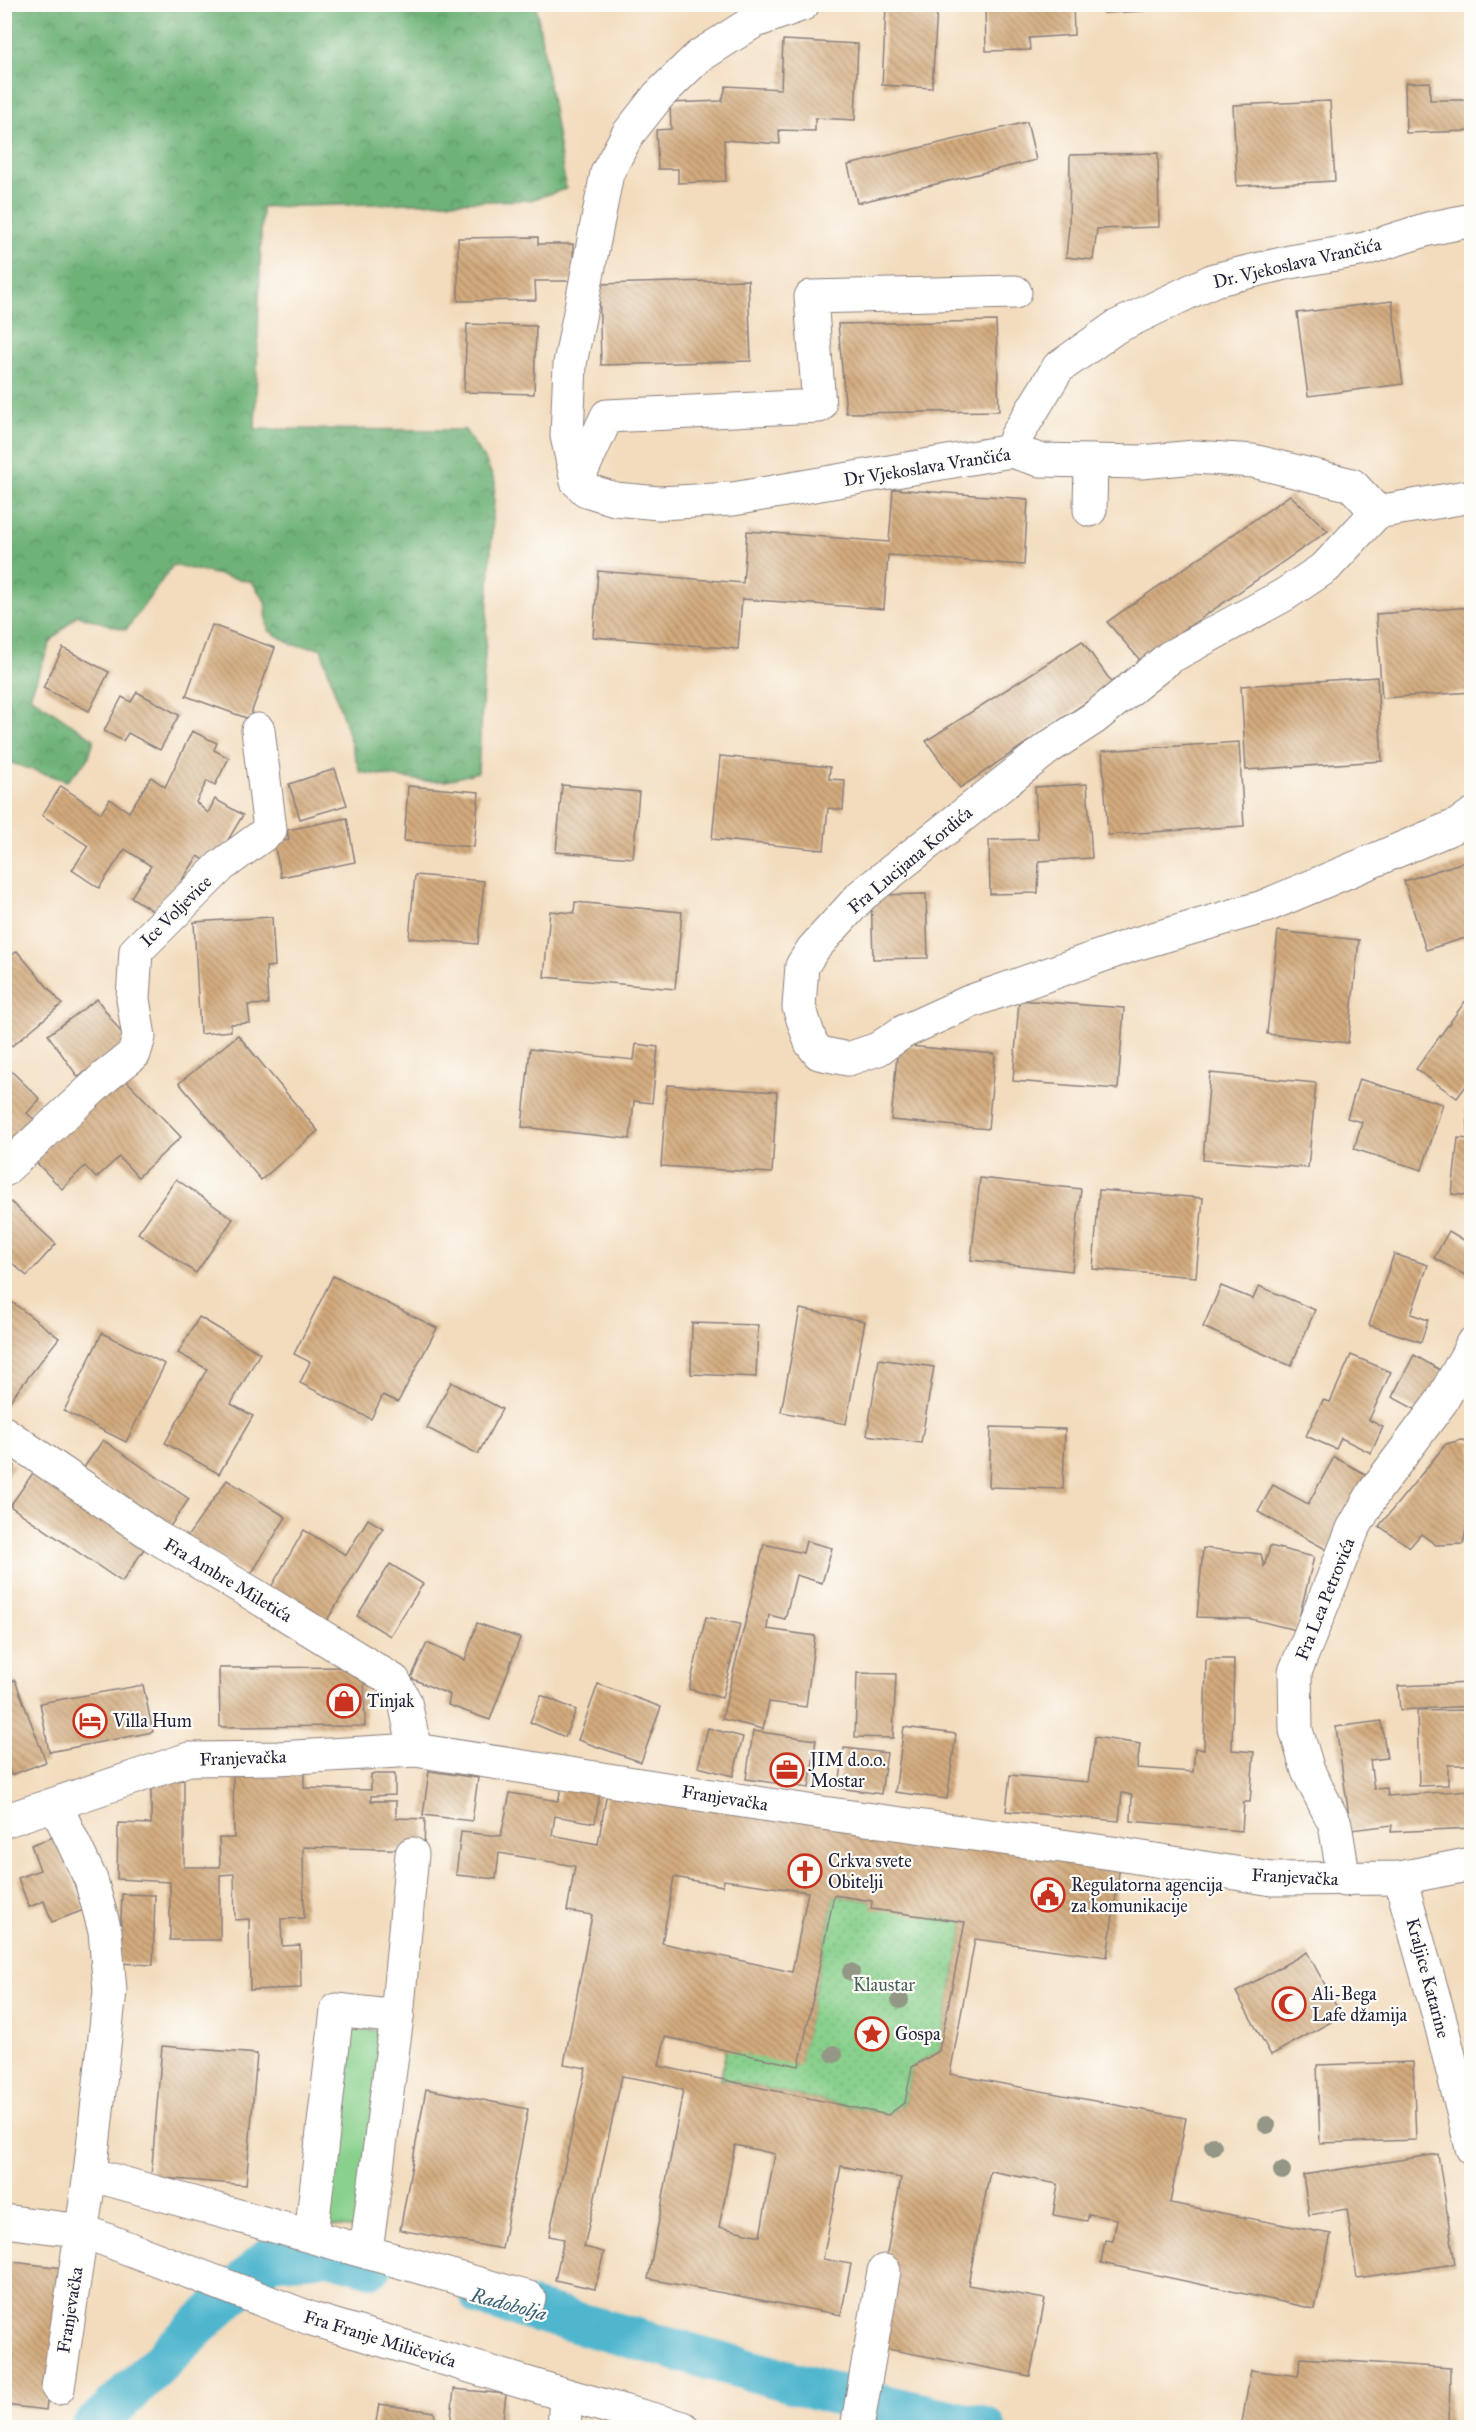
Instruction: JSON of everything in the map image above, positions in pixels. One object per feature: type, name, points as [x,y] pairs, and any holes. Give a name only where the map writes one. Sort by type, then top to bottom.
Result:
[{"type":"street","points":[[577,481],[567,436],[570,364],[607,173],[628,135],[658,96],[698,57],[753,22],[803,4]]},
{"type":"street","name":"Dr. Vjekoslava Vrančića","points":[[1011,451],[1016,437],[1058,368],[1116,327],[1214,280],[1290,262],[1365,249],[1428,228],[1472,220]]},
{"type":"street","points":[[577,481],[608,416],[819,406],[811,297],[1015,292]]},
{"type":"street","name":"Dr Vjekoslava Vrančića","points":[[577,481],[586,490],[615,499],[659,503],[733,499],[1011,451],[1040,460],[1141,462],[1195,457],[1253,461],[1352,485],[1377,512]]},
{"type":"street","points":[[1090,461],[1090,510]]},
{"type":"street","points":[[1377,512],[1472,496]]},
{"type":"street","name":"Fra Lucijana Kordića","points":[[1377,512],[1326,567],[1284,595],[1170,657],[1094,718],[1048,748],[862,895],[813,949],[802,966],[799,987],[801,1019],[811,1043],[819,1053],[848,1059],[878,1049],[903,1032],[969,1002],[1132,945],[1263,907],[1458,825],[1472,815]]},
{"type":"street","name":"Ice Voljevice","points":[[4,1170],[106,1076],[134,1054],[139,1037],[133,999],[136,951],[221,866],[270,830],[258,730]]},
{"type":"street","name":"Fra Lea Petrovića","points":[[1344,1880],[1335,1824],[1308,1772],[1296,1730],[1295,1672],[1353,1529],[1374,1492],[1441,1402],[1472,1344]]},
{"type":"street","name":"Fra Ambre Miletića","points":[[4,1433],[156,1537],[248,1590],[394,1681],[405,1702],[415,1750]]},
{"type":"street","name":"Franjevačka","points":[[4,1821],[56,1806],[189,1760],[278,1758],[415,1750],[808,1811],[1112,1853],[1272,1879],[1400,1878],[1472,1864]]},
{"type":"street","name":"Franjevačka","points":[[56,1806],[91,1880],[105,1931],[110,1991],[83,2231],[58,2388]]},
{"type":"street","points":[[366,2251],[397,2016],[412,1854]]},
{"type":"street","name":"Kraljice Katarine","points":[[1400,1878],[1440,2020],[1472,2148]]},
{"type":"street","points":[[311,2236],[337,2010],[397,2016]]},
{"type":"street","points":[[90,2174],[530,2298]]},
{"type":"street","points":[[4,2221],[83,2231]]},
{"type":"street","name":"Fra Franje Miličevića","points":[[83,2231],[312,2319],[566,2395],[683,2427]]},
{"type":"street","points":[[859,2418],[884,2271]]},
{"type":"street","points":[[564,2427],[566,2395]]},
{"type":"green space","points":[[5,4],[536,5],[566,189],[530,200],[262,207],[255,429],[465,430],[486,462],[495,482],[478,772],[446,781],[424,781],[360,772],[321,648],[293,645],[268,630],[265,601],[252,582],[173,565],[126,630],[77,615],[51,641],[30,696],[94,739],[88,759],[67,781],[5,761]]},
{"type":"green space","name":"Klaustar","points":[[834,1895],[965,1922],[939,2051],[912,2067],[905,2102],[888,2115],[721,2079],[726,2049],[799,2064]]},
{"type":"green space","points":[[341,2029],[389,2031],[362,2229],[318,2225]]},
{"type":"building","points":[[985,4],[1073,4],[1074,35],[1029,38],[1030,50],[986,51]]},
{"type":"building","points":[[1104,4],[1143,4],[1143,11],[1104,13]]},
{"type":"building","points":[[886,8],[937,10],[932,88],[882,85]]},
{"type":"building","points":[[783,40],[858,44],[855,120],[815,118],[815,131],[779,130],[780,144],[724,140],[726,181],[678,183],[678,169],[658,169],[656,130],[671,129],[670,103],[722,101],[726,86],[781,89]]},
{"type":"building","points":[[1430,82],[1430,100],[1472,100],[1472,131],[1406,133],[1405,83]]},
{"type":"building","points":[[1330,101],[1335,181],[1237,186],[1233,105]]},
{"type":"building","points":[[1027,122],[1036,160],[857,203],[848,165]]},
{"type":"building","points":[[1158,153],[1159,227],[1097,229],[1093,260],[1066,257],[1070,155]]},
{"type":"building","points":[[538,237],[538,244],[573,244],[573,281],[535,281],[536,300],[458,301],[458,238]]},
{"type":"building","points":[[748,280],[751,361],[601,365],[599,284]]},
{"type":"building","points":[[1392,301],[1403,384],[1308,396],[1297,313]]},
{"type":"building","points":[[996,321],[999,411],[846,413],[838,324]]},
{"type":"building","points":[[467,324],[536,326],[534,394],[464,392]]},
{"type":"building","points":[[893,489],[1028,499],[1024,565],[888,555],[884,609],[742,599],[738,649],[593,637],[598,571],[743,583],[747,531],[889,542]]},
{"type":"building","points":[[1290,495],[1328,531],[1140,660],[1107,622]]},
{"type":"building","points":[[1472,607],[1472,692],[1382,698],[1376,614]]},
{"type":"building","points":[[212,625],[275,648],[249,719],[186,696]]},
{"type":"building","points":[[1082,641],[1113,684],[960,788],[926,741]]},
{"type":"building","points":[[63,648],[109,672],[89,711],[43,688]]},
{"type":"building","points":[[1377,677],[1382,761],[1246,770],[1241,686]]},
{"type":"building","points":[[137,692],[179,715],[160,750],[128,733],[123,741],[104,731],[122,697],[131,702]]},
{"type":"building","points":[[192,731],[217,743],[214,750],[229,758],[215,785],[207,781],[196,802],[208,813],[215,799],[243,815],[213,865],[198,856],[159,915],[131,897],[151,866],[125,849],[99,888],[72,870],[88,846],[42,815],[61,786],[101,813],[110,799],[129,812],[151,777],[165,787]]},
{"type":"building","points":[[1239,742],[1244,826],[1108,835],[1102,751]]},
{"type":"building","points":[[720,756],[830,767],[829,779],[845,780],[843,810],[828,808],[824,850],[712,839]]},
{"type":"building","points":[[335,769],[347,805],[300,819],[289,784]]},
{"type":"building","points":[[1087,784],[1092,858],[1039,861],[1038,893],[990,894],[989,840],[1038,839],[1035,787]]},
{"type":"building","points":[[562,785],[639,792],[633,858],[556,852]]},
{"type":"building","points":[[408,786],[479,792],[474,847],[404,841]]},
{"type":"building","points":[[347,818],[355,862],[281,877],[274,843],[289,840],[287,830]]},
{"type":"building","points":[[1467,861],[1472,875],[1472,936],[1426,950],[1404,881]]},
{"type":"building","points":[[415,875],[484,881],[478,944],[409,938]]},
{"type":"building","points":[[926,894],[928,958],[873,959],[871,895]]},
{"type":"building","points":[[575,902],[682,912],[675,989],[544,977],[550,911],[574,913]]},
{"type":"building","points":[[272,917],[275,966],[266,967],[268,1004],[248,1005],[250,1023],[231,1024],[231,1031],[200,1034],[194,922]]},
{"type":"building","points":[[1278,931],[1359,940],[1348,1043],[1267,1034]]},
{"type":"building","points":[[17,951],[62,1004],[12,1046],[4,1036],[4,962]]},
{"type":"building","points":[[1472,992],[1472,1078],[1457,1098],[1416,1069]]},
{"type":"building","points":[[97,999],[128,1042],[78,1077],[48,1035]]},
{"type":"building","points":[[1019,1000],[1124,1008],[1118,1089],[1013,1081]]},
{"type":"building","points":[[238,1035],[318,1131],[261,1180],[179,1083]]},
{"type":"building","points":[[636,1044],[658,1047],[652,1103],[634,1101],[630,1139],[522,1127],[530,1049],[634,1060]]},
{"type":"building","points":[[898,1045],[995,1054],[988,1129],[891,1120]]},
{"type":"building","points":[[4,1064],[40,1099],[27,1113],[37,1122],[4,1155]]},
{"type":"building","points":[[1210,1073],[1316,1083],[1308,1168],[1203,1160]]},
{"type":"building","points":[[121,1075],[181,1137],[138,1177],[119,1157],[96,1178],[85,1166],[62,1189],[33,1159]]},
{"type":"building","points":[[1359,1079],[1443,1104],[1422,1170],[1354,1149],[1362,1122],[1347,1118]]},
{"type":"building","points":[[667,1085],[777,1092],[772,1173],[661,1166]]},
{"type":"building","points":[[1467,1102],[1472,1102],[1472,1133],[1468,1133]]},
{"type":"building","points":[[1458,1138],[1472,1139],[1472,1196],[1452,1194]]},
{"type":"building","points":[[980,1178],[1081,1189],[1072,1271],[971,1260]]},
{"type":"building","points":[[176,1179],[233,1219],[196,1273],[138,1233]]},
{"type":"building","points":[[1099,1190],[1203,1198],[1196,1277],[1093,1269]]},
{"type":"building","points":[[11,1202],[56,1244],[27,1276],[4,1256],[4,1210]]},
{"type":"building","points":[[1449,1231],[1472,1245],[1472,1279],[1434,1258]]},
{"type":"building","points":[[1394,1254],[1428,1265],[1411,1314],[1428,1320],[1421,1342],[1369,1325]]},
{"type":"building","points":[[333,1276],[437,1328],[398,1402],[383,1395],[371,1419],[300,1383],[310,1362],[294,1354]]},
{"type":"building","points":[[1221,1286],[1253,1299],[1259,1286],[1315,1310],[1291,1366],[1203,1327]]},
{"type":"building","points":[[4,1296],[59,1338],[4,1408]]},
{"type":"building","points":[[800,1309],[865,1321],[846,1424],[781,1412]]},
{"type":"building","points":[[199,1317],[260,1353],[231,1404],[253,1416],[219,1474],[165,1443],[207,1369],[178,1353]]},
{"type":"building","points":[[692,1323],[758,1325],[756,1377],[691,1374]]},
{"type":"building","points":[[102,1333],[165,1364],[126,1442],[64,1411]]},
{"type":"building","points":[[1351,1355],[1391,1372],[1369,1420],[1383,1427],[1371,1453],[1341,1438],[1336,1449],[1306,1436],[1323,1400],[1330,1402]]},
{"type":"building","points":[[1414,1355],[1442,1371],[1420,1412],[1392,1397]]},
{"type":"building","points":[[879,1359],[934,1367],[921,1443],[867,1435]]},
{"type":"building","points":[[451,1382],[502,1409],[478,1454],[427,1428]]},
{"type":"building","points":[[991,1427],[1065,1429],[1063,1489],[989,1487]]},
{"type":"building","points":[[103,1440],[189,1499],[169,1528],[83,1469]]},
{"type":"building","points":[[1461,1440],[1472,1442],[1472,1505],[1463,1544],[1436,1545],[1421,1534],[1410,1547],[1379,1526],[1446,1444]]},
{"type":"building","points":[[1334,1457],[1371,1477],[1329,1551],[1258,1512],[1273,1485],[1308,1504]]},
{"type":"building","points":[[4,1458],[15,1466],[4,1480]]},
{"type":"building","points":[[35,1470],[146,1546],[122,1582],[10,1506]]},
{"type":"building","points":[[227,1480],[286,1517],[250,1576],[187,1537]]},
{"type":"building","points":[[368,1519],[383,1528],[326,1622],[270,1589],[304,1530],[346,1555]]},
{"type":"building","points":[[806,1541],[832,1548],[822,1583],[796,1575],[785,1619],[769,1615],[767,1629],[815,1636],[806,1707],[769,1702],[763,1729],[722,1719],[764,1544],[803,1553]]},
{"type":"building","points":[[1270,1546],[1314,1557],[1296,1630],[1251,1619],[1197,1617],[1203,1548],[1261,1554],[1264,1567]]},
{"type":"building","points":[[390,1564],[423,1584],[390,1636],[357,1616]]},
{"type":"building","points":[[706,1617],[740,1624],[722,1698],[689,1689]]},
{"type":"building","points":[[477,1623],[520,1638],[490,1720],[448,1705],[450,1695],[411,1678],[427,1643],[465,1660]]},
{"type":"building","points":[[1206,1659],[1234,1659],[1232,1750],[1254,1752],[1250,1802],[1244,1802],[1242,1831],[1131,1821],[1132,1795],[1122,1793],[1119,1821],[1006,1811],[1010,1775],[1088,1782],[1095,1737],[1140,1744],[1137,1768],[1193,1772],[1195,1748],[1204,1750]]},
{"type":"building","points":[[364,1667],[365,1726],[220,1727],[219,1668]]},
{"type":"building","points":[[857,1673],[896,1674],[893,1738],[855,1737]]},
{"type":"building","points":[[15,1680],[46,1762],[11,1775],[4,1757],[4,1684]]},
{"type":"building","points":[[1472,1683],[1472,1706],[1400,1710],[1398,1686]]},
{"type":"building","points":[[598,1684],[661,1707],[641,1762],[578,1740]]},
{"type":"building","points":[[143,1685],[153,1732],[49,1752],[40,1703]]},
{"type":"building","points":[[541,1695],[576,1710],[565,1737],[530,1722]]},
{"type":"building","points":[[1472,1710],[1472,1765],[1448,1765],[1448,1785],[1419,1786],[1417,1711]]},
{"type":"building","points":[[1381,1721],[1387,1758],[1370,1760],[1374,1789],[1387,1788],[1388,1796],[1472,1790],[1472,1828],[1391,1832],[1392,1825],[1351,1830],[1336,1727]]},
{"type":"building","points":[[904,1727],[956,1734],[947,1799],[895,1792]]},
{"type":"building","points":[[708,1728],[743,1737],[733,1776],[698,1767]]},
{"type":"building","points":[[753,1731],[816,1740],[809,1788],[746,1779]]},
{"type":"building","points":[[844,1748],[887,1753],[881,1794],[839,1788]]},
{"type":"building","points":[[304,1771],[304,1788],[371,1790],[371,1774],[395,1774],[395,1795],[371,1796],[371,1801],[396,1801],[396,1818],[425,1819],[424,1850],[303,1847],[304,1918],[281,1919],[282,1946],[300,1945],[301,1988],[250,1990],[249,1919],[235,1920],[234,1874],[220,1875],[220,1940],[170,1940],[170,1882],[117,1879],[118,1823],[151,1824],[151,1782],[184,1780],[184,1867],[220,1867],[219,1838],[234,1838],[233,1773]]},
{"type":"building","points":[[429,1771],[478,1778],[472,1821],[423,1815]]},
{"type":"building","points":[[562,1786],[600,1792],[595,1823],[555,1816],[552,1835],[598,1844],[607,1792],[1120,1866],[1107,1957],[975,1939],[950,2074],[1186,2118],[1170,2203],[1331,2234],[1315,2309],[1101,2263],[1105,2240],[1113,2241],[1117,2219],[1089,2214],[1087,2221],[1053,2215],[1058,2184],[990,2171],[968,2285],[1045,2299],[1030,2376],[882,2348],[885,2263],[901,2178],[841,2166],[823,2259],[851,2264],[841,2315],[648,2279],[683,2090],[622,2076],[584,2247],[604,2252],[595,2289],[555,2280],[564,2239],[549,2236],[586,2068],[564,2064],[592,1915],[567,1911],[575,1866],[499,1853],[496,1879],[456,1875],[461,1832],[501,1836],[510,1793],[558,1801]],"holes":[[[674,1877],[723,1886],[724,1880],[808,1892],[792,1972],[662,1943]],[[834,1895],[872,1901],[871,1909],[965,1922],[939,2051],[912,2067],[905,2102],[888,2115],[659,2066],[665,2037],[799,2066]],[[735,2145],[775,2154],[760,2236],[719,2227]]]},
{"type":"building","points":[[56,1836],[84,1910],[52,1922],[44,1901],[29,1907],[18,1878],[40,1870],[31,1845]]},
{"type":"building","points":[[122,1894],[155,1895],[153,1965],[119,1963]]},
{"type":"building","name":"Ali-Bega Lafe džamija","points":[[1307,1952],[1342,2016],[1271,2055],[1236,1992]]},
{"type":"building","points":[[162,2046],[257,2054],[246,2185],[151,2177]]},
{"type":"building","points":[[1413,2062],[1416,2140],[1320,2143],[1317,2065]]},
{"type":"building","points":[[426,2089],[528,2109],[502,2249],[400,2230]]},
{"type":"building","points":[[1438,2154],[1455,2264],[1357,2278],[1347,2209],[1309,2215],[1303,2175]]},
{"type":"building","points":[[4,2261],[63,2268],[46,2410],[4,2405]]},
{"type":"building","points":[[1301,2358],[1450,2368],[1449,2428],[1241,2428],[1251,2370],[1298,2376]]},
{"type":"building","points":[[454,2389],[506,2394],[502,2428],[450,2428]]},
{"type":"building","points":[[379,2404],[434,2412],[436,2425],[441,2428],[375,2428]]},
{"type":"waterway","name":"Radobolja","points":[[92,2428],[268,2259],[329,2254],[372,2266]]},
{"type":"waterway","name":"Radobolja","points":[[481,2296],[839,2395],[985,2428]]},
{"type":"place","name":"Tinjak","points":[[344,1701]]},
{"type":"place","name":"Villa Hum","points":[[90,1721]]},
{"type":"place","name":"JIM d.o.o. Mostar","points":[[787,1770]]},
{"type":"place","name":"Crkva svete Obitelji","points":[[805,1871]]},
{"type":"place","name":"Regulatorna agencija za komunikacije","points":[[1048,1895]]},
{"type":"place","name":"Ali-Bega Lafe džamija","points":[[1289,2004]]},
{"type":"place","name":"Gospa","points":[[872,2034]]}]
